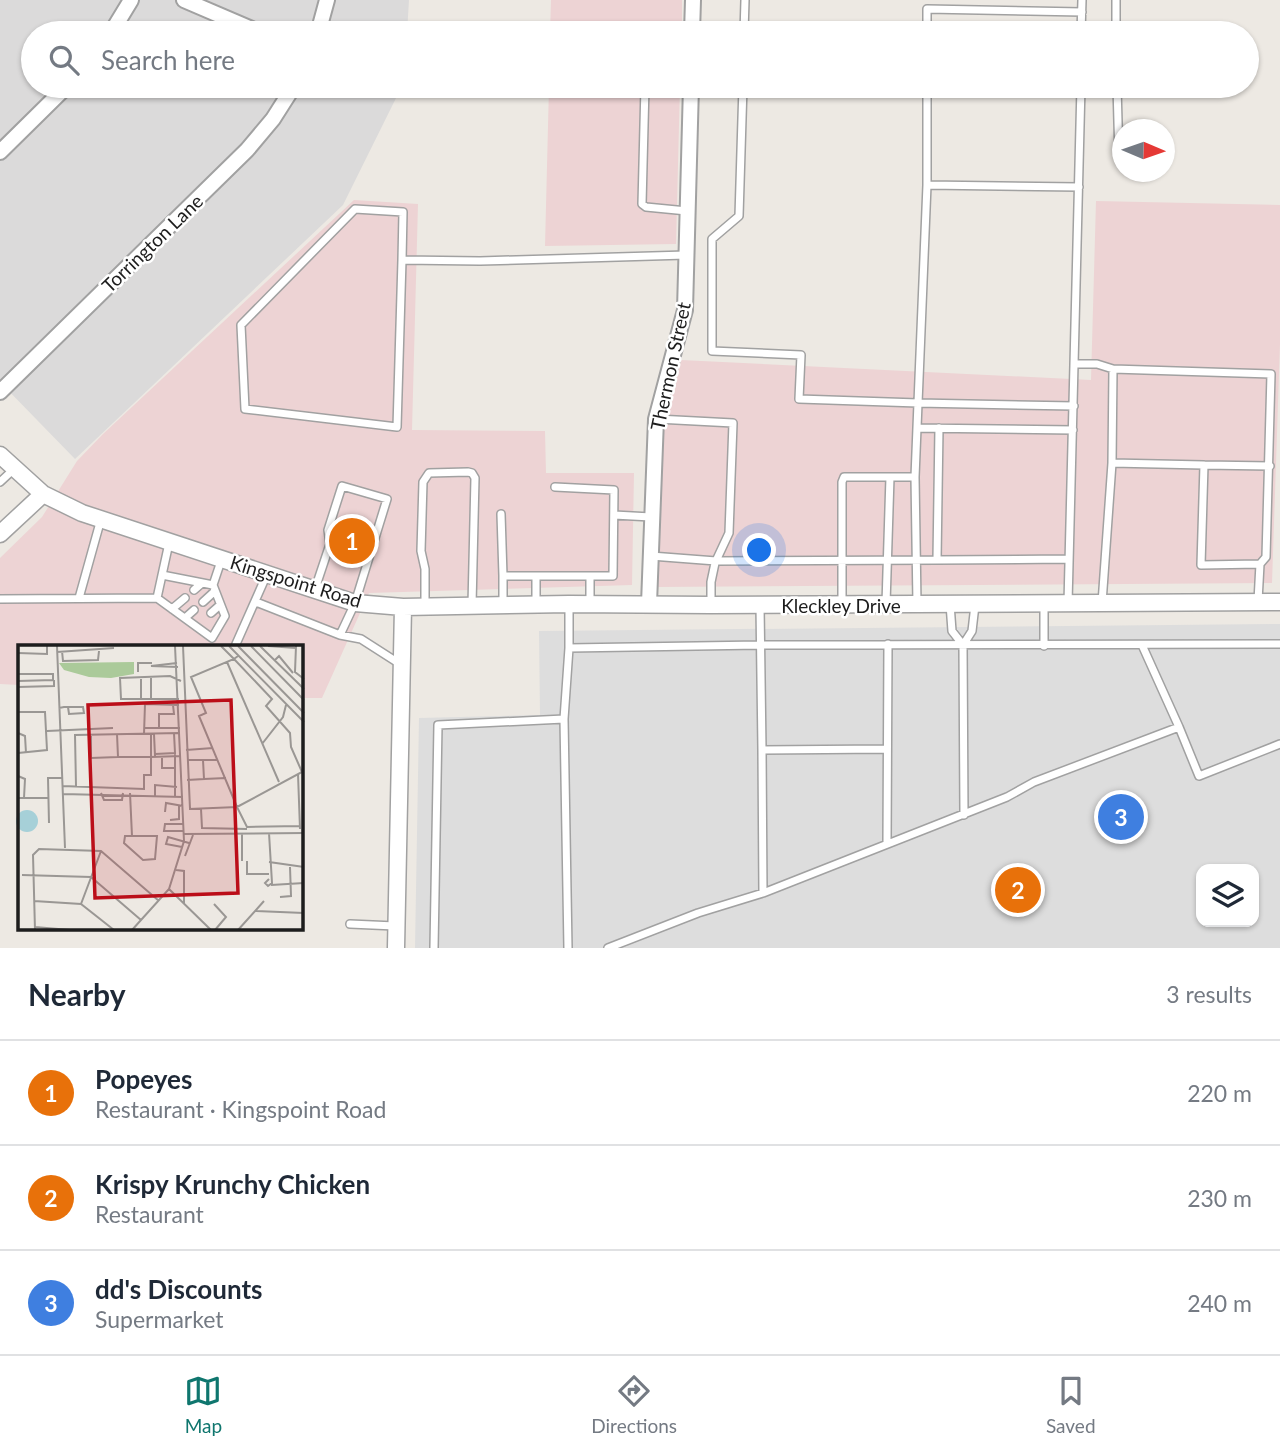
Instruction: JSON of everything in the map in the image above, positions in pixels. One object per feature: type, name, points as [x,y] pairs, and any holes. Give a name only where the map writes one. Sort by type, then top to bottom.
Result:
[{"type":"street","points":[[118,21],[131,0]]},
{"type":"street","points":[[184,0],[233,21]]},
{"type":"street","points":[[321,21],[327,0]]},
{"type":"street","points":[[692,21],[693,0]]},
{"type":"street","points":[[0,152],[55,98]]},
{"type":"street","name":"Torrington Lane","points":[[0,392],[247,150],[286,98]]},
{"type":"street","name":"Thermon Street","points":[[649,604],[656,419],[685,310],[691,98]]},
{"type":"street","name":"Kingspoint Road","points":[[0,455],[43,494],[101,519],[355,603],[403,607]]},
{"type":"street","points":[[2,528],[43,494]]},
{"type":"street","name":"Kleckley Drive","points":[[403,607],[536,604],[711,606],[1280,602]]},
{"type":"street","points":[[396,948],[403,607]]},
{"type":"lane","points":[[744,21],[745,0]]},
{"type":"lane","points":[[1082,0],[1082,21]]},
{"type":"lane","points":[[1116,0],[1116,21]]},
{"type":"lane","points":[[927,21],[927,9],[1082,12]]},
{"type":"lane","points":[[645,98],[642,204],[646,207],[687,211]]},
{"type":"lane","points":[[743,98],[739,216],[712,239],[712,351],[801,355],[799,399],[1074,406]]},
{"type":"lane","points":[[918,604],[915,477],[927,185],[927,98]]},
{"type":"lane","points":[[1068,603],[1081,98]]},
{"type":"lane","points":[[1117,98],[1118,119]]},
{"type":"lane","points":[[927,185],[1079,187]]},
{"type":"lane","points":[[355,209],[403,212],[402,260],[397,427],[245,409],[241,325],[355,209]]},
{"type":"lane","points":[[402,260],[480,261],[686,255]]},
{"type":"lane","points":[[1075,364],[1097,364],[1114,369],[1271,374],[1266,557],[1260,564],[1258,602]]},
{"type":"lane","points":[[1102,603],[1112,463],[1114,369]]},
{"type":"lane","points":[[656,419],[733,423],[729,533],[716,561],[711,582],[711,606]]},
{"type":"lane","points":[[917,428],[1073,430]]},
{"type":"lane","points":[[937,560],[939,428]]},
{"type":"lane","points":[[1112,463],[1270,466]]},
{"type":"lane","points":[[1204,465],[1201,565],[1260,564]]},
{"type":"lane","points":[[0,482],[15,468]]},
{"type":"lane","points":[[425,607],[425,569],[421,551],[422,482],[429,473],[468,472],[475,478],[472,605]]},
{"type":"lane","points":[[842,605],[844,477],[915,477]]},
{"type":"lane","points":[[886,604],[890,477]]},
{"type":"lane","points":[[315,590],[330,544],[328,530],[342,486],[387,499],[355,603],[340,635]]},
{"type":"lane","points":[[503,576],[613,576],[614,490],[555,487]]},
{"type":"lane","points":[[501,514],[503,605]]},
{"type":"lane","points":[[614,515],[651,517]]},
{"type":"lane","points":[[79,598],[101,519]]},
{"type":"lane","points":[[157,598],[170,542]]},
{"type":"lane","points":[[649,556],[716,561],[1069,559]]},
{"type":"lane","points":[[203,602],[214,588],[222,558]]},
{"type":"lane","points":[[236,644],[268,574]]},
{"type":"lane","points":[[0,599],[157,598],[212,638],[225,616],[214,588],[162,575]]},
{"type":"lane","points":[[536,576],[536,604]]},
{"type":"lane","points":[[590,576],[590,604]]},
{"type":"lane","points":[[194,590],[202,583]]},
{"type":"lane","points":[[172,609],[184,598]]},
{"type":"lane","points":[[256,603],[340,635],[361,639],[400,665]]},
{"type":"lane","points":[[568,948],[564,719],[569,604]]},
{"type":"lane","points":[[950,604],[953,631],[963,645]]},
{"type":"lane","points":[[964,815],[963,645],[972,631],[975,604]]},
{"type":"lane","points":[[1044,604],[1044,646]]},
{"type":"lane","points":[[211,613],[220,605]]},
{"type":"lane","points":[[760,605],[763,893]]},
{"type":"lane","points":[[185,618],[194,610]]},
{"type":"lane","points":[[196,627],[203,621]]},
{"type":"lane","points":[[569,648],[888,644],[1280,644]]},
{"type":"lane","points":[[887,844],[888,644]]},
{"type":"lane","points":[[1142,645],[1180,727],[1199,776],[1280,744]]},
{"type":"lane","points":[[434,948],[438,725],[564,719]]},
{"type":"lane","points":[[608,948],[763,893],[964,815],[1034,782],[1180,727]]},
{"type":"lane","points":[[762,750],[887,749]]},
{"type":"lane","points":[[350,924],[396,926]]},
{"type":"shaded area","points":[[0,0],[409,0],[408,21],[21,21],[21,98],[396,98],[343,205],[75,459],[0,382]]},
{"type":"shaded area","points":[[551,0],[682,0],[682,21],[550,21]]},
{"type":"shaded area","points":[[549,98],[680,98],[676,244],[545,246]]},
{"type":"shaded area","points":[[354,200],[418,204],[412,430],[545,431],[546,473],[634,473],[632,585],[369,593],[322,698],[303,698],[303,645],[18,645],[18,685],[0,684],[0,558],[42,517],[77,461]]},
{"type":"shaded area","points":[[1096,201],[1280,205],[1280,344],[1272,583],[658,587],[664,426],[681,360],[1091,380]]},
{"type":"shaded area","points":[[1280,624],[1280,948],[415,948],[419,718],[540,715],[539,631]]},
{"type":"place","name":"Popeyes","points":[[352,541]]},
{"type":"place","name":"dd's Discounts","points":[[1121,817]]},
{"type":"place","name":"Krispy Krunchy Chicken","points":[[1018,890]]}]
